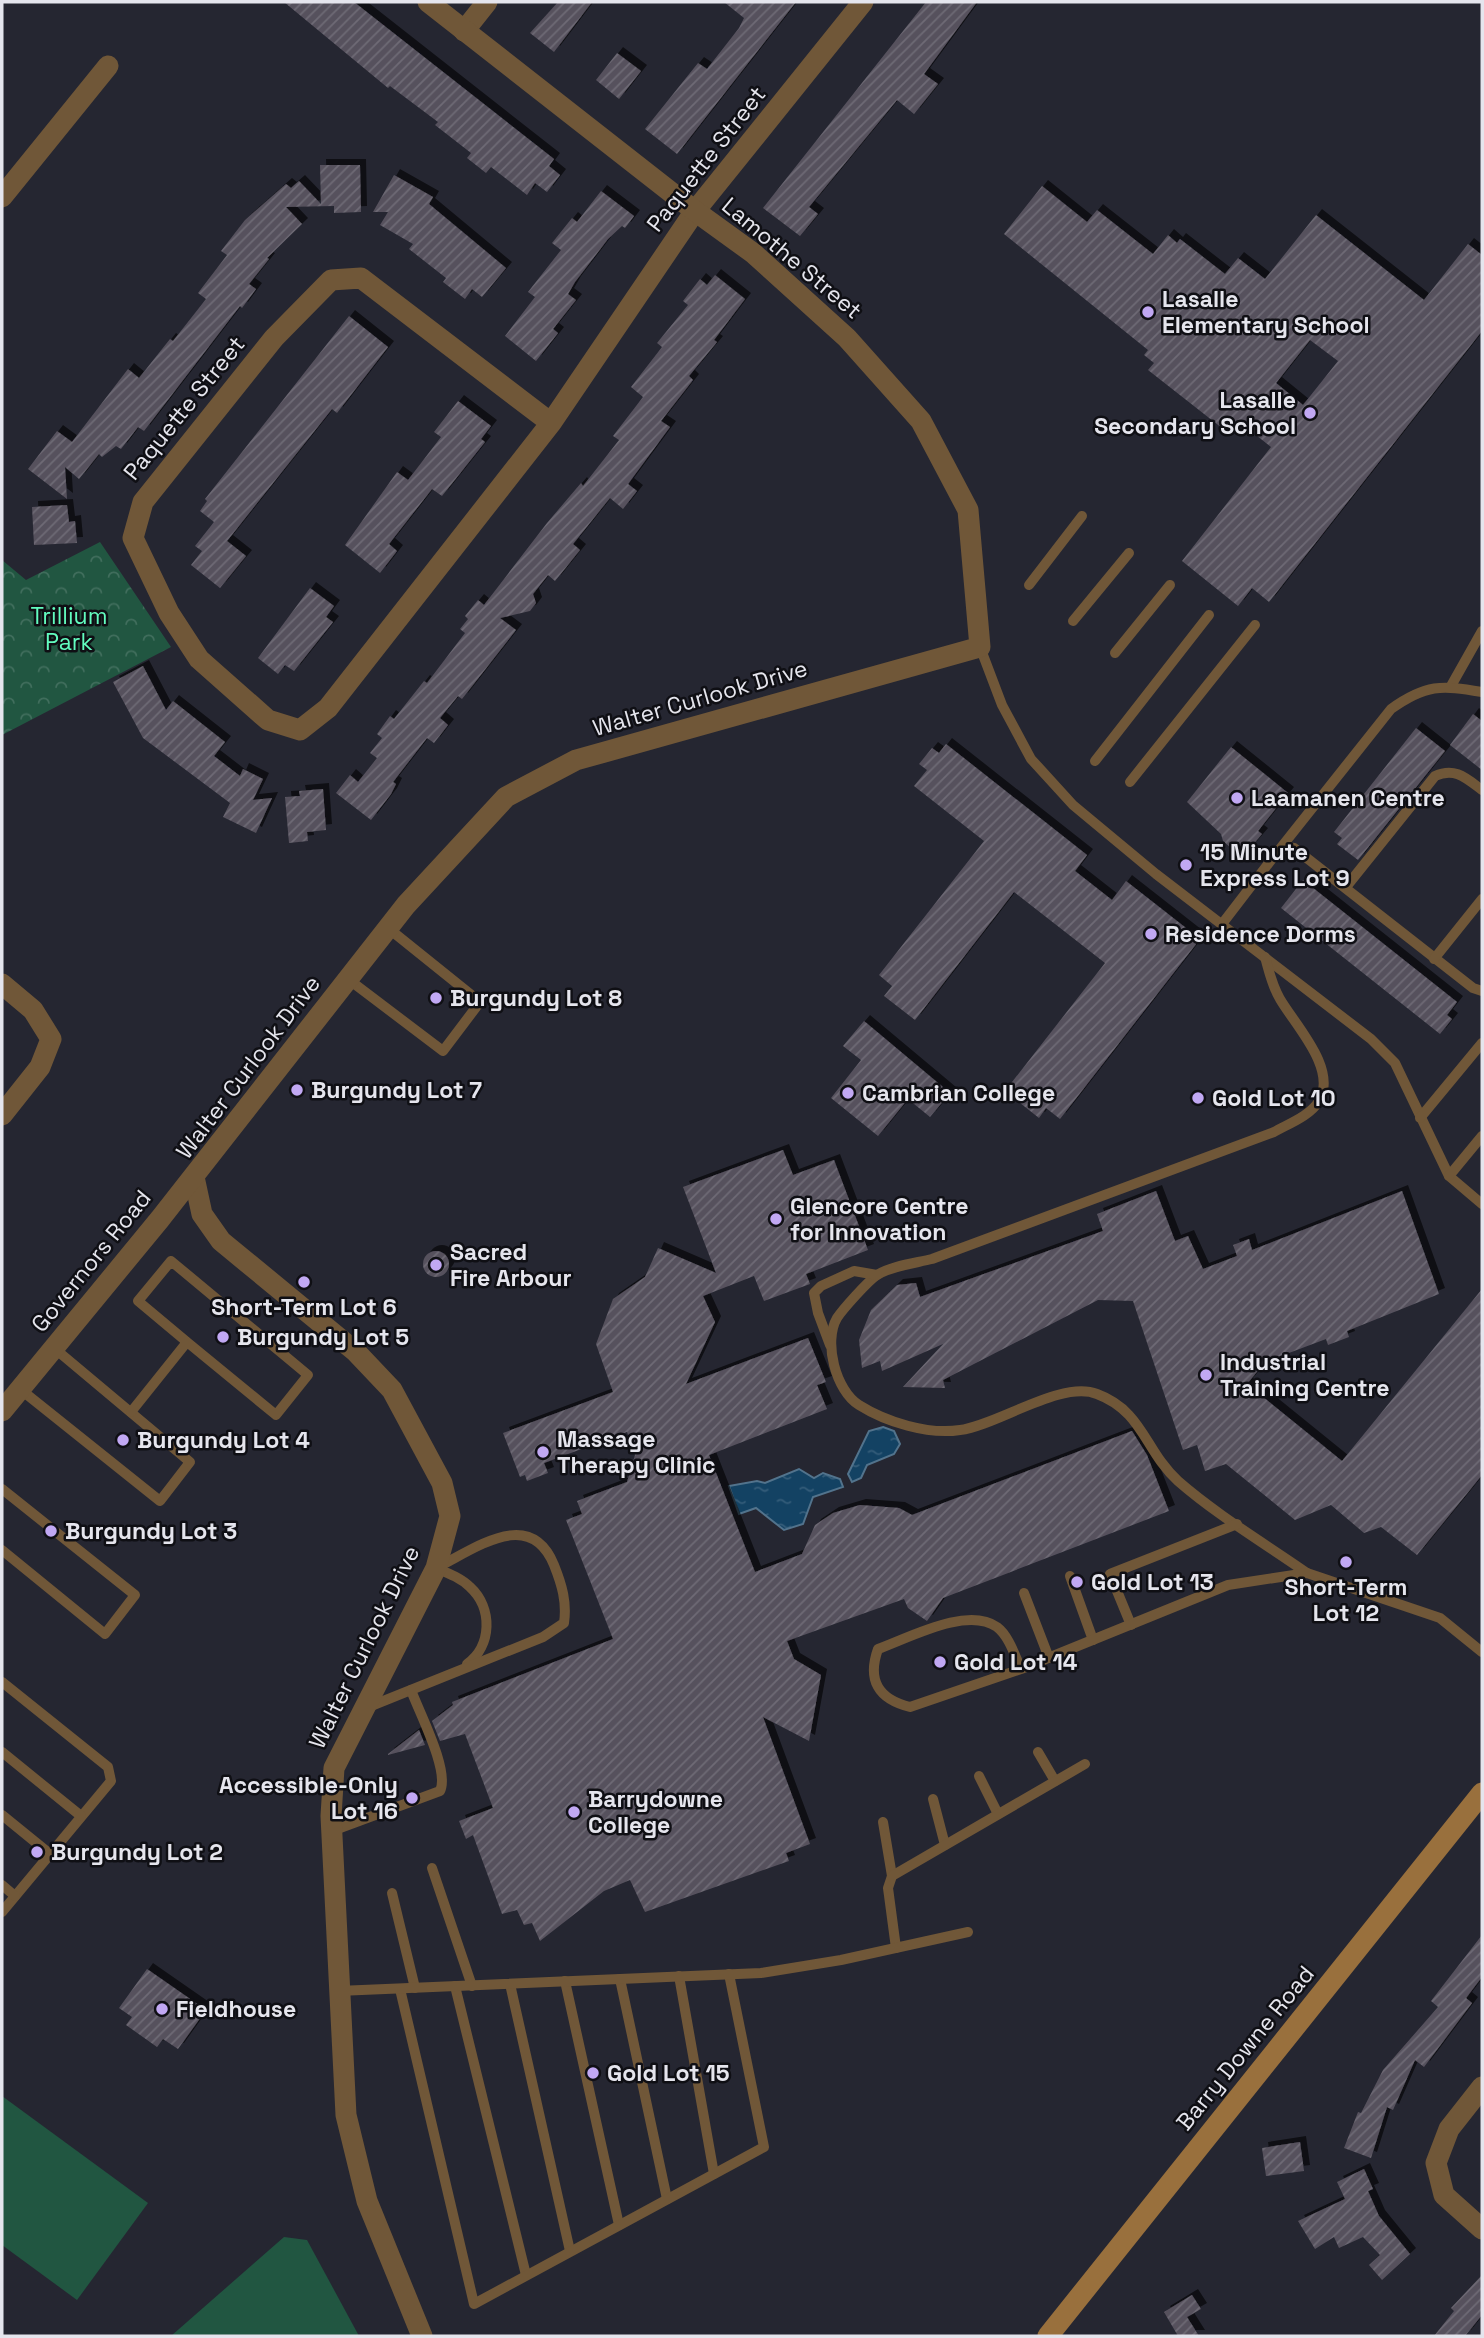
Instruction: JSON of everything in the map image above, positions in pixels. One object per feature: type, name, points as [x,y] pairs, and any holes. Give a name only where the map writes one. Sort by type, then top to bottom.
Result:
[{"type":"main road","name":"Barry Downe Road","points":[[1048,2336],[1482,1793]]},
{"type":"street","name":"Lamothe Street","points":[[428,2],[695,211],[753,253],[848,338],[921,421],[968,510],[980,647]]},
{"type":"street","points":[[464,30],[487,2]]},
{"type":"street","name":"Paquette Street","points":[[551,423],[361,278],[331,280],[274,338],[143,502],[133,538],[169,613],[199,659],[268,720],[300,730],[328,708],[551,423],[695,211],[863,2]]},
{"type":"street","points":[[2,197],[108,66]]},
{"type":"street","name":"Walter Curlook Drive","points":[[422,2336],[397,2280],[361,2176],[346,2115],[332,1831],[334,1768],[436,1568],[450,1516],[442,1483],[392,1390],[356,1352],[221,1241],[202,1214],[194,1177],[388,928],[506,797],[576,760],[980,647]]},
{"type":"street","points":[[2,984],[33,1010],[51,1039],[40,1067],[2,1115]]},
{"type":"street","name":"Governors Road","points":[[2,1411],[194,1177]]},
{"type":"street","points":[[1482,2087],[1449,2129],[1436,2163],[1444,2195],[1482,2229]]},
{"type":"lane","points":[[1029,585],[1082,516]]},
{"type":"lane","points":[[1073,621],[1129,553]]},
{"type":"lane","points":[[1115,653],[1170,585]]},
{"type":"lane","points":[[1095,761],[1209,615]]},
{"type":"lane","points":[[1130,782],[1255,625]]},
{"type":"lane","points":[[1451,686],[1481,635]]},
{"type":"lane","points":[[980,647],[1002,705],[1031,759],[1073,805],[1371,1039],[1395,1063],[1449,1176],[1482,1204]]},
{"type":"lane","points":[[1222,924],[1391,709],[1415,692],[1451,686],[1482,692]]},
{"type":"lane","points":[[1346,887],[1435,776],[1447,771],[1459,773],[1482,790]]},
{"type":"lane","points":[[1275,855],[1287,848],[1294,848],[1434,959],[1473,988],[1482,990]]},
{"type":"lane","points":[[1434,959],[1482,899]]},
{"type":"lane","points":[[348,979],[443,1051],[480,1002],[388,928]]},
{"type":"lane","points":[[834,1354],[818,1313],[814,1293],[821,1286],[854,1271],[877,1275],[932,1259],[1274,1132],[1310,1112],[1322,1093],[1324,1079],[1319,1061],[1278,996],[1265,957]]},
{"type":"lane","points":[[1420,1118],[1482,1043]]},
{"type":"lane","points":[[1449,1176],[1482,1136]]},
{"type":"lane","points":[[171,1261],[308,1375],[276,1415],[187,1342],[138,1301],[171,1261]]},
{"type":"lane","points":[[877,1275],[836,1320],[832,1342],[838,1378],[848,1396],[887,1418],[930,1430],[961,1430],[1057,1394],[1093,1392],[1130,1414],[1144,1431],[1154,1454],[1177,1480],[1307,1573],[1440,1618],[1482,1652]]},
{"type":"lane","points":[[131,1412],[187,1342]]},
{"type":"lane","points":[[20,1389],[160,1501],[190,1462],[54,1348]]},
{"type":"lane","points":[[2,1489],[135,1595],[105,1634],[2,1550]]},
{"type":"lane","points":[[1130,1625],[1110,1574],[1237,1524]]},
{"type":"lane","points":[[363,1709],[543,1637],[564,1623],[567,1604],[546,1547],[528,1534],[503,1536],[436,1568]]},
{"type":"lane","points":[[436,1568],[469,1585],[481,1599],[487,1622],[485,1639],[475,1657],[456,1672]]},
{"type":"lane","points":[[1021,1669],[999,1628],[983,1620],[963,1619],[878,1649],[873,1678],[882,1694],[893,1703],[910,1706],[1021,1669],[1228,1585],[1307,1573]]},
{"type":"lane","points":[[1070,1576],[1093,1640]]},
{"type":"lane","points":[[1024,1592],[1049,1658]]},
{"type":"lane","points":[[2,1682],[108,1767],[111,1781],[2,1912]]},
{"type":"lane","points":[[332,1831],[440,1791],[443,1784],[439,1763],[411,1690]]},
{"type":"lane","points":[[2,1752],[81,1816]]},
{"type":"lane","points":[[1038,1752],[1055,1781]]},
{"type":"lane","points":[[892,1876],[1085,1764]]},
{"type":"lane","points":[[979,1776],[998,1814]]},
{"type":"lane","points":[[933,1799],[945,1845]]},
{"type":"lane","points":[[2,1815],[50,1854]]},
{"type":"lane","points":[[883,1822],[892,1876],[888,1888],[896,1948]]},
{"type":"lane","points":[[432,1868],[472,1986]]},
{"type":"lane","points":[[2,1885],[15,1896]]},
{"type":"lane","points":[[392,1893],[415,1988]]},
{"type":"lane","points":[[338,1991],[774,1970],[968,1932]]},
{"type":"lane","points":[[400,1989],[474,2304],[764,2147],[729,1974]]},
{"type":"lane","points":[[678,1976],[715,2174]]},
{"type":"lane","points":[[620,1979],[667,2199]]},
{"type":"lane","points":[[565,1981],[619,2225]]},
{"type":"lane","points":[[510,1984],[570,2251]]},
{"type":"lane","points":[[455,1986],[526,2275]]},
{"type":"green space","name":"Trillium Park","points":[[100,542],[171,647],[2,735],[2,560],[26,580]]},
{"type":"green space","points":[[2,2096],[148,2203],[77,2300],[2,2245]]},
{"type":"green space","points":[[284,2237],[307,2240],[359,2336],[171,2336]]},
{"type":"water","points":[[883,1427],[894,1431],[900,1444],[894,1454],[867,1465],[861,1478],[852,1482],[848,1474],[869,1431]]},
{"type":"water","points":[[799,1469],[814,1478],[823,1473],[840,1479],[843,1487],[813,1497],[803,1524],[784,1530],[756,1508],[739,1514],[729,1486],[757,1481],[765,1483]]},
{"type":"building","points":[[284,2],[354,2],[554,159],[549,166],[560,175],[547,192],[535,183],[527,195],[491,167],[486,173],[467,158],[471,153],[435,125],[438,122],[390,86],[388,88]]},
{"type":"building","points":[[558,2],[592,2],[554,52],[530,33]]},
{"type":"building","points":[[724,2],[796,2],[677,154],[645,129],[698,63],[707,69],[739,28],[744,18]]},
{"type":"building","points":[[926,2],[977,2],[924,74],[938,84],[914,114],[897,100],[809,207],[818,214],[800,236],[763,208]]},
{"type":"building","points":[[617,53],[641,71],[619,99],[596,80]]},
{"type":"building","points":[[320,165],[360,165],[361,212],[334,213],[334,206],[286,207],[302,224],[267,258],[269,259],[249,284],[256,289],[144,431],[138,427],[121,449],[116,446],[102,457],[99,454],[79,479],[65,467],[67,499],[28,469],[57,431],[72,442],[128,369],[139,378],[170,339],[173,341],[206,299],[198,293],[227,255],[221,251],[245,220],[286,184],[291,188],[299,181],[321,204]]},
{"type":"building","points":[[394,175],[433,197],[429,204],[506,268],[482,297],[472,289],[465,299],[443,282],[446,278],[409,249],[413,244],[380,225],[388,212],[373,212]]},
{"type":"building","name":"Lasalle Secondary School","points":[[1042,186],[1087,222],[1097,210],[1153,254],[1168,235],[1177,243],[1180,239],[1225,274],[1238,258],[1265,279],[1316,215],[1424,300],[1468,244],[1482,255],[1482,331],[1269,602],[1252,588],[1238,606],[1182,561],[1271,447],[1237,420],[1227,432],[1148,370],[1154,363],[1144,355],[1148,350],[1004,234]],"holes":[[[1310,340],[1338,361],[1303,405],[1276,383]]]},
{"type":"building","points":[[601,191],[634,216],[625,228],[622,226],[608,239],[575,282],[568,294],[576,300],[553,329],[558,333],[536,361],[505,336],[535,297],[528,292],[561,250],[552,243],[572,218],[577,222]]},
{"type":"building","points":[[715,275],[745,299],[714,340],[717,342],[689,376],[693,380],[661,421],[670,427],[628,484],[637,491],[623,509],[610,498],[573,544],[580,550],[555,581],[548,575],[533,594],[536,603],[530,611],[500,618],[516,630],[462,699],[458,696],[440,718],[448,725],[434,743],[427,738],[393,782],[396,784],[391,794],[371,820],[336,793],[350,775],[358,782],[377,758],[370,753],[382,738],[377,734],[390,716],[394,719],[424,681],[427,683],[465,633],[460,629],[468,619],[465,616],[478,600],[484,605],[547,523],[581,483],[583,486],[619,440],[613,436],[643,397],[631,387],[662,347],[657,343],[688,305],[683,301],[700,279],[707,285]]},
{"type":"building","points":[[349,316],[388,347],[337,413],[332,409],[227,541],[246,556],[220,588],[191,565],[202,551],[195,546],[214,522],[200,511],[207,501],[205,499]]},
{"type":"building","points":[[458,401],[491,426],[481,439],[485,442],[442,496],[432,489],[389,544],[397,551],[380,573],[345,545],[397,472],[408,480],[441,437],[434,432]]},
{"type":"building","points":[[67,505],[69,522],[75,521],[77,543],[34,545],[32,507]]},
{"type":"building","points":[[310,588],[334,606],[326,617],[333,622],[294,671],[285,665],[278,674],[258,658]]},
{"type":"building","points":[[143,666],[166,710],[173,701],[225,742],[214,756],[240,776],[243,769],[263,779],[253,800],[272,798],[256,833],[223,817],[230,803],[143,738],[113,682]]},
{"type":"building","points":[[1473,714],[1482,721],[1482,770],[1450,745]]},
{"type":"building","points":[[1416,728],[1445,751],[1358,860],[1337,844],[1342,838],[1334,832]]},
{"type":"building","name":"Residence Dorms","points":[[946,744],[1087,855],[1075,871],[1112,900],[1126,881],[1200,939],[1060,1119],[1046,1108],[1039,1118],[1005,1091],[1105,963],[1014,892],[915,1020],[884,996],[892,986],[879,975],[984,841],[914,786],[927,770],[919,764],[932,748],[939,753]]},
{"type":"building","name":"Laamanen Centre","points":[[1231,747],[1288,793],[1258,831],[1262,834],[1251,847],[1242,849],[1232,849],[1223,841],[1221,834],[1187,802]]},
{"type":"building","points":[[323,789],[326,830],[307,832],[308,841],[289,843],[285,797],[300,796],[299,791]]},
{"type":"building","points":[[1303,880],[1457,1002],[1447,1015],[1452,1019],[1440,1034],[1281,908]]},
{"type":"building","points":[[864,1021],[950,1093],[930,1117],[908,1099],[878,1136],[831,1098],[861,1060],[843,1046]]},
{"type":"building","points":[[783,1150],[793,1175],[834,1160],[868,1250],[806,1274],[810,1284],[764,1301],[754,1276],[703,1296],[715,1322],[686,1384],[808,1338],[826,1382],[817,1385],[827,1409],[709,1455],[755,1572],[802,1554],[815,1525],[833,1513],[860,1505],[899,1508],[912,1515],[1132,1431],[1147,1455],[1169,1511],[943,1598],[927,1621],[908,1608],[904,1599],[787,1641],[794,1659],[821,1675],[809,1741],[763,1717],[810,1844],[786,1853],[789,1861],[645,1912],[630,1880],[604,1891],[540,1941],[532,1923],[524,1925],[517,1910],[502,1914],[473,1835],[466,1839],[459,1821],[493,1808],[465,1734],[440,1741],[432,1721],[453,1705],[452,1702],[613,1639],[566,1520],[582,1514],[577,1501],[627,1482],[635,1455],[627,1432],[544,1463],[548,1473],[527,1481],[525,1475],[520,1477],[503,1433],[613,1392],[596,1344],[613,1299],[645,1277],[658,1248],[716,1273],[683,1187]]},
{"type":"building","name":"Industrial Training Centre","points":[[1156,1191],[1175,1241],[1188,1236],[1203,1269],[1237,1256],[1233,1245],[1249,1239],[1252,1250],[1402,1191],[1439,1294],[1347,1331],[1349,1337],[1328,1345],[1326,1339],[1265,1362],[1247,1384],[1342,1461],[1482,1289],[1482,1475],[1417,1555],[1381,1527],[1364,1533],[1331,1505],[1295,1520],[1226,1464],[1205,1471],[1197,1445],[1183,1450],[1133,1301],[1098,1300],[943,1380],[945,1388],[903,1387],[943,1344],[882,1371],[880,1361],[862,1368],[859,1340],[871,1310],[897,1285],[916,1283],[920,1297],[1103,1231],[1097,1214]]},
{"type":"building","name":"Sacred Fire Arbour","points":[[436,1251],[445,1255],[449,1264],[445,1273],[436,1277],[427,1273],[423,1264],[427,1255]]},
{"type":"building","points":[[419,1730],[425,1745],[388,1755],[388,1754]]},
{"type":"building","points":[[1482,1935],[1482,1977],[1466,1998],[1472,2003],[1424,2067],[1415,2060],[1393,2110],[1387,2107],[1371,2158],[1344,2148],[1358,2112],[1361,2113],[1383,2070],[1438,2007],[1431,2001]]},
{"type":"building","name":"Fieldhouse","points":[[147,1969],[206,2010],[178,2049],[163,2039],[157,2047],[126,2025],[132,2017],[119,2008]]},
{"type":"building","points":[[1300,2142],[1304,2171],[1266,2176],[1262,2148]]},
{"type":"building","points":[[1364,2169],[1373,2189],[1368,2191],[1379,2216],[1410,2254],[1382,2280],[1369,2265],[1380,2255],[1363,2237],[1339,2248],[1334,2237],[1315,2249],[1298,2221],[1345,2199],[1337,2182]]},
{"type":"building","points":[[1482,2275],[1482,2315],[1465,2336],[1434,2336],[1454,2311],[1451,2308]]},
{"type":"building","points":[[1192,2295],[1201,2309],[1187,2317],[1199,2336],[1178,2336],[1164,2312]]},
{"type":"place","name":"Lasalle Elementary School","points":[[1148,312]]},
{"type":"place","name":"Lasalle Secondary School","points":[[1310,413]]},
{"type":"place","name":"Laamanen Centre","points":[[1237,798]]},
{"type":"place","name":"15 Minute Express Lot 9","points":[[1186,865]]},
{"type":"place","name":"Residence Dorms","points":[[1151,934]]},
{"type":"place","name":"Burgundy Lot 8","points":[[436,998]]},
{"type":"place","name":"Burgundy Lot 7","points":[[297,1090]]},
{"type":"place","name":"Cambrian College","points":[[848,1093]]},
{"type":"place","name":"Gold Lot 10","points":[[1198,1098]]},
{"type":"place","name":"Glencore Centre for Innovation","points":[[776,1219]]},
{"type":"place","name":"Sacred Fire Arbour","points":[[436,1265]]},
{"type":"place","name":"Short-Term Lot 6","points":[[304,1282]]},
{"type":"place","name":"Burgundy Lot 5","points":[[223,1337]]},
{"type":"place","name":"Industrial Training Centre","points":[[1206,1375]]},
{"type":"place","name":"Burgundy Lot 4","points":[[123,1440]]},
{"type":"place","name":"Massage Therapy Clinic","points":[[543,1452]]},
{"type":"place","name":"Burgundy Lot 3","points":[[51,1531]]},
{"type":"place","name":"Short-Term Lot 12","points":[[1346,1562]]},
{"type":"place","name":"Gold Lot 13","points":[[1077,1582]]},
{"type":"place","name":"Gold Lot 14","points":[[940,1662]]},
{"type":"place","name":"Accessible-Only Lot 16","points":[[412,1798]]},
{"type":"place","name":"Barrydowne College","points":[[574,1812]]},
{"type":"place","name":"Burgundy Lot 2","points":[[37,1852]]},
{"type":"place","name":"Fieldhouse","points":[[162,2009]]},
{"type":"place","name":"Gold Lot 15","points":[[593,2073]]}]
